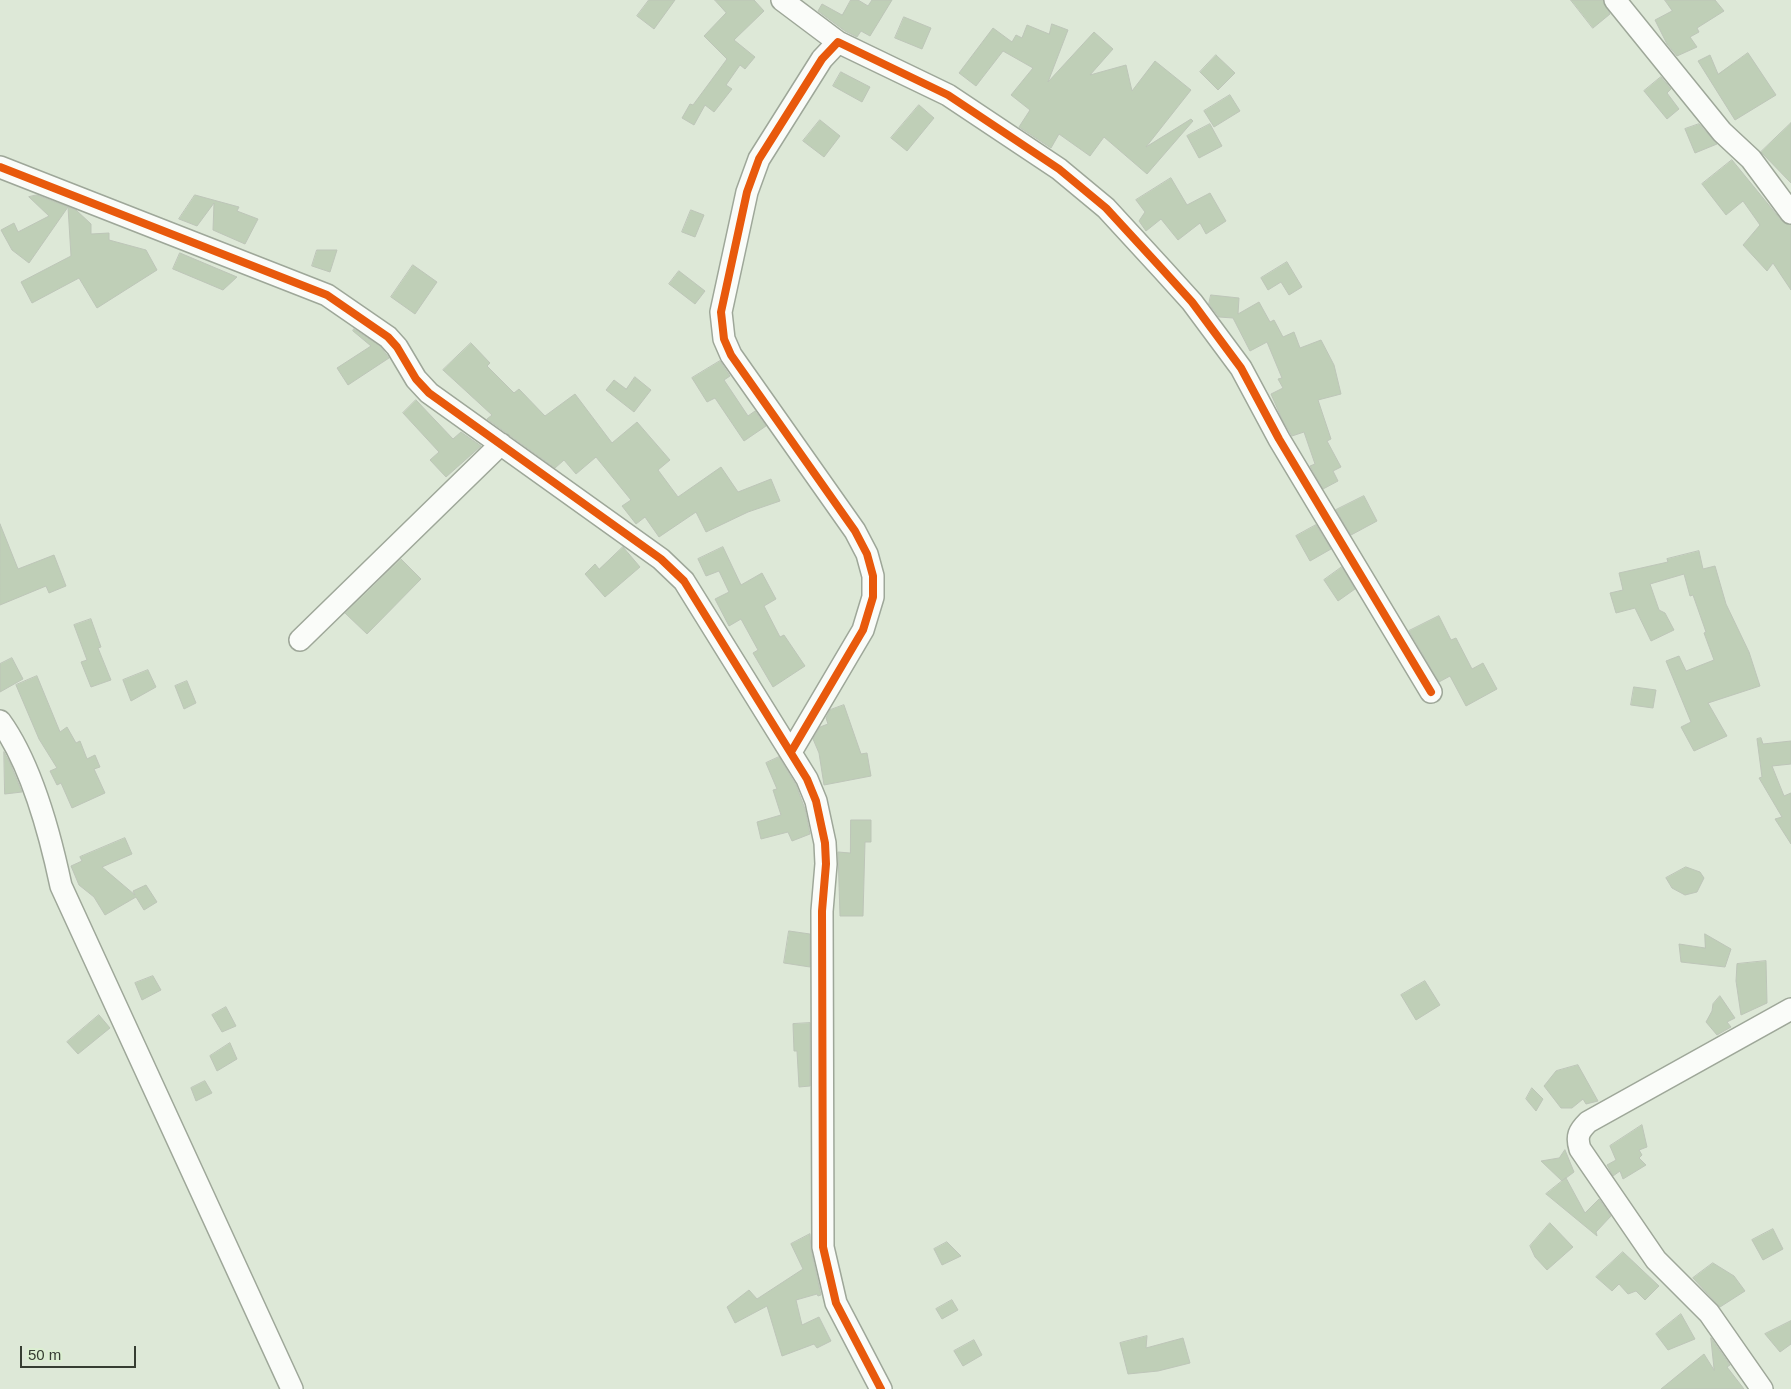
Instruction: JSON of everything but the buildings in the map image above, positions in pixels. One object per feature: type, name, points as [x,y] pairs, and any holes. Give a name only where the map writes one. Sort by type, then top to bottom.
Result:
[{"type":"street","points":[[782,0],[838,42],[948,96],[1059,169],[1106,208],[1192,302],[1241,368],[1280,439],[1431,692]]},
{"type":"street","points":[[1616,0],[1722,132],[1751,160],[1791,213]]},
{"type":"street","points":[[791,752],[863,630],[873,597],[873,576],[867,554],[855,531],[731,355],[724,339],[720,312],[747,192],[759,159],[822,59],[838,42]]},
{"type":"street","points":[[0,166],[327,295],[388,337],[397,347],[416,379],[429,392],[661,559],[684,581],[791,752],[807,779],[816,801],[826,850],[822,911],[823,1246],[836,1303],[880,1389]]},
{"type":"street","points":[[300,640],[501,444]]},
{"type":"street","points":[[0,721],[26,771],[49,830],[61,886],[292,1389]]},
{"type":"street","points":[[1762,1389],[1713,1318],[1656,1260],[1580,1149],[1577,1139],[1579,1130],[1588,1122],[1791,1009]]},
{"type":"cycle path","points":[[791,752],[863,630],[873,597],[873,576],[867,554],[855,531],[731,355],[724,339],[721,312],[747,192],[759,159],[822,59],[838,42],[948,95],[1059,169],[1106,208],[1163,270],[1192,302],[1241,368],[1279,439],[1431,692]]},
{"type":"cycle path","points":[[0,167],[327,295],[388,337],[397,347],[416,379],[429,393],[661,559],[684,581],[807,779],[816,801],[825,843],[826,864],[822,911],[823,1247],[836,1303],[881,1389]]}]
